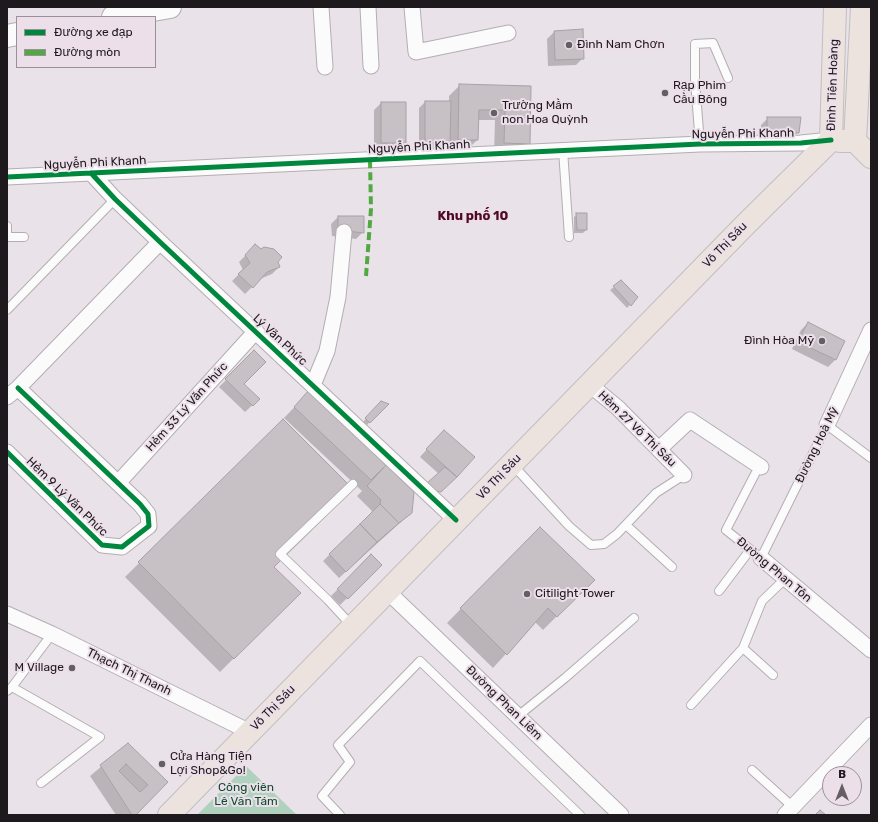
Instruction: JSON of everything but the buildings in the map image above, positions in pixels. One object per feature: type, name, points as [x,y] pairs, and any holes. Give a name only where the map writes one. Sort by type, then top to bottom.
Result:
[{"type":"main road","name":"Đinh Tiên Hoàng","points":[[835,7],[831,140],[855,141],[862,7]]},
{"type":"main road","name":"Võ Thị Sáu","points":[[169,815],[589,384],[831,140]]},
{"type":"main road","points":[[855,141],[871,157]]},
{"type":"street","points":[[119,16],[170,7]]},
{"type":"street","points":[[321,7],[325,67]]},
{"type":"street","points":[[368,7],[371,66]]},
{"type":"street","points":[[412,7],[416,52],[508,33]]},
{"type":"street","name":"Nguyễn Phi Khanh","points":[[7,177],[563,150],[700,144],[800,143],[831,140]]},
{"type":"street","name":"Lý Văn Phức","points":[[91,173],[160,242],[456,520]]},
{"type":"street","points":[[313,385],[327,351],[338,297],[344,232]]},
{"type":"street","points":[[13,392],[160,242]]},
{"type":"street","name":"Đường Hoà Mỹ","points":[[827,425],[871,330]]},
{"type":"street","name":"Hẻm 33 Lý Văn Phức","points":[[118,483],[256,331]]},
{"type":"street","name":"Hẻm 27 Võ Thị Sáu","points":[[589,384],[618,408],[684,475]]},
{"type":"street","name":"Hẻm 9 Lý Văn Phức","points":[[7,452],[102,546],[122,548],[149,526],[150,518],[140,504],[13,392]]},
{"type":"street","points":[[659,449],[690,420],[758,470]]},
{"type":"street","name":"Đường Phan Tôn","points":[[755,554],[871,650]]},
{"type":"street","name":"Đường Phan Liêm","points":[[387,591],[621,815]]},
{"type":"street","name":"Thạch Thị Thanh","points":[[7,614],[52,634],[250,732]]},
{"type":"street","points":[[789,811],[871,725]]},
{"type":"lane","points":[[700,144],[694,81],[694,44],[713,43],[728,78]]},
{"type":"lane","points":[[563,150],[569,237]]},
{"type":"lane","points":[[7,310],[115,198]]},
{"type":"lane","points":[[7,226],[7,237],[24,237]]},
{"type":"lane","points":[[827,425],[871,458]]},
{"type":"lane","name":"Đường Hoà Mỹ","points":[[719,591],[755,554],[827,425]]},
{"type":"lane","points":[[512,463],[569,526],[591,546],[604,544],[626,525],[656,493],[684,475]]},
{"type":"lane","name":"Đường Phan Tôn","points":[[755,554],[726,530],[758,470]]},
{"type":"lane","points":[[352,627],[328,600],[280,554],[353,484]]},
{"type":"lane","points":[[626,525],[672,567]]},
{"type":"lane","points":[[691,705],[743,648],[762,601],[785,579]]},
{"type":"lane","points":[[518,716],[565,678],[634,618]]},
{"type":"lane","points":[[41,783],[100,737],[10,689],[52,634]]},
{"type":"lane","points":[[743,648],[773,675]]},
{"type":"lane","points":[[340,815],[322,796],[350,762],[338,745],[420,661],[580,815]]},
{"type":"lane","points":[[752,770],[789,811]]},
{"type":"green space","name":"Công viên Lê Văn Tám","points":[[246,766],[297,815],[197,815]]},
{"type":"marked path","points":[[366,276],[371,209],[370,160]]},
{"type":"cycle path","points":[[7,177],[700,144],[801,143],[831,140]]},
{"type":"cycle path","points":[[91,173],[115,199],[160,242],[456,520]]},
{"type":"cycle path","points":[[7,452],[102,545],[122,547],[149,526],[148,514],[140,504],[18,388]]},
{"type":"place","name":"Đình Nam Chơn","points":[[569,45]]},
{"type":"place","name":"Rạp Phim Cầu Bông","points":[[665,93]]},
{"type":"place","name":"Trường Mầm non Hoa Quỳnh","points":[[494,113]]},
{"type":"place","name":"Đình Hòa Mỹ","points":[[822,341]]},
{"type":"place","name":"Citilight Tower","points":[[527,594]]},
{"type":"place","name":"M Village","points":[[72,668]]},
{"type":"place","name":"Cửa Hàng Tiện Lợi Shop&Go!","points":[[162,764]]},
{"type":"district","name":"Khu phố 10","points":[[473,216]]}]
